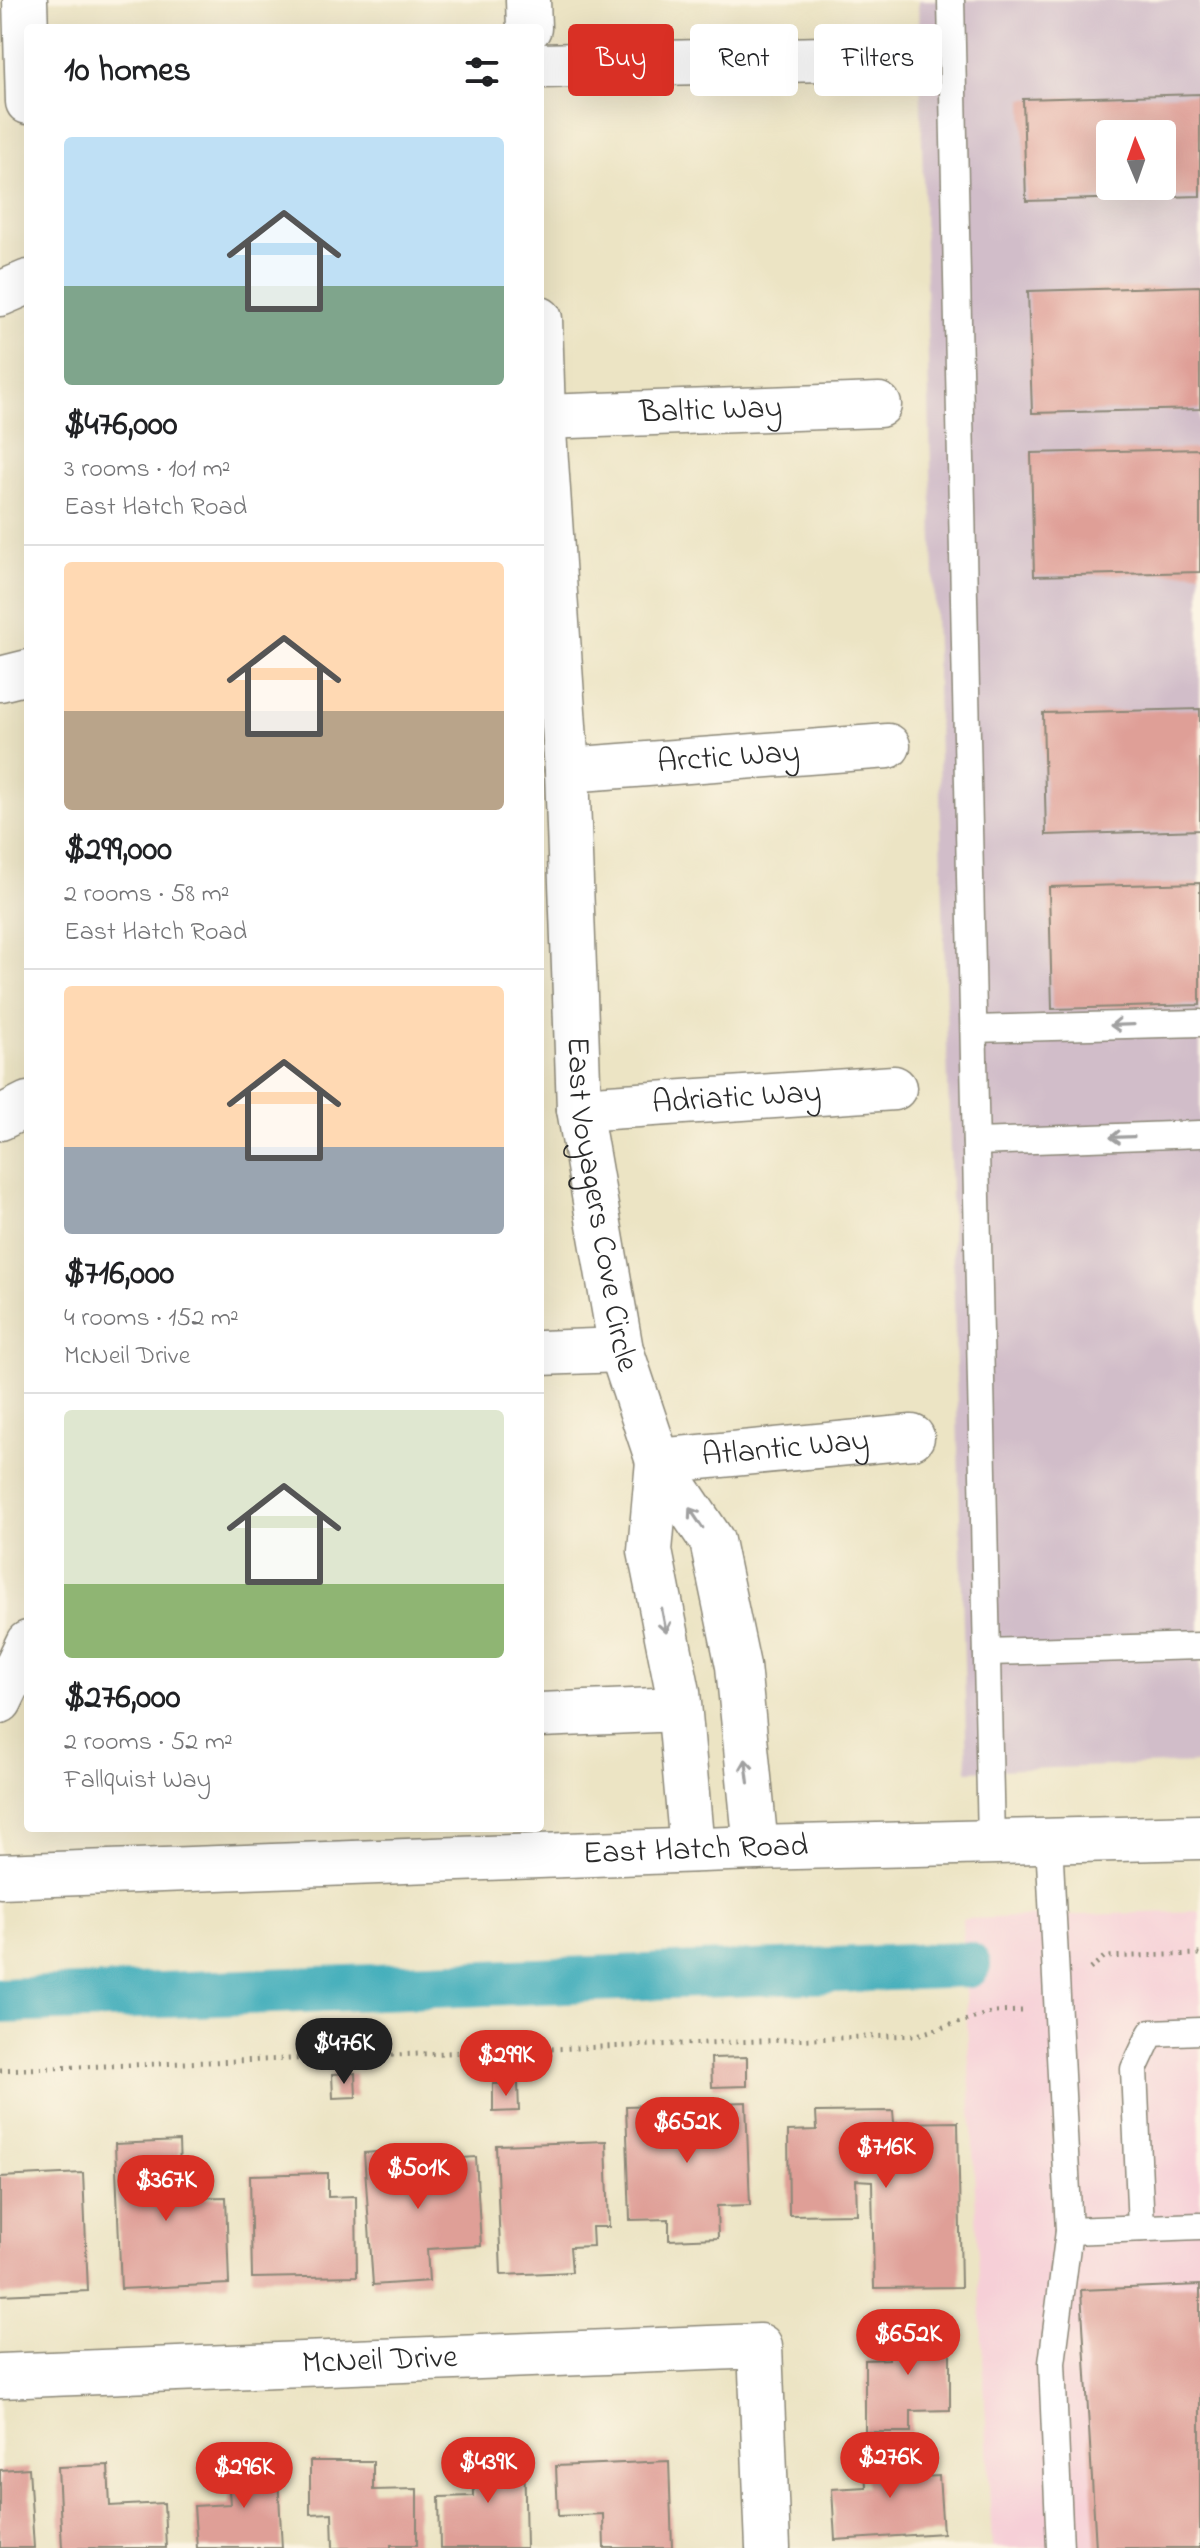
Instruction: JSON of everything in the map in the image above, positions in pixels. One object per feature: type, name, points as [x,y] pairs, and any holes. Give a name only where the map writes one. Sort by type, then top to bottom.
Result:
[{"type":"street","points":[[25,0],[26,24]]},
{"type":"street","points":[[528,0],[529,24]]},
{"type":"street","points":[[544,66],[814,59]]},
{"type":"street","points":[[0,294],[24,284]]},
{"type":"street","name":"Baltic Way","points":[[544,417],[879,405]]},
{"type":"street","name":"East Voyagers Cove Circle","points":[[544,432],[567,770],[579,1109],[621,1350],[658,1461],[712,1541],[738,1666],[756,1848]]},
{"type":"street","points":[[0,679],[24,673]]},
{"type":"street","name":"Arctic Way","points":[[567,770],[888,746]]},
{"type":"street","name":"Adriatic Way","points":[[579,1109],[894,1088]]},
{"type":"street","points":[[0,1118],[24,1106]]},
{"type":"street","points":[[544,1353],[621,1350]]},
{"type":"street","name":"Atlantic Way","points":[[658,1461],[912,1437]]},
{"type":"street","name":"East Voyagers Cove Circle","points":[[658,1461],[650,1551],[679,1709],[692,1850]]},
{"type":"street","points":[[0,1701],[24,1651]]},
{"type":"street","points":[[544,1715],[679,1709]]},
{"type":"street","name":"East Hatch Road","points":[[0,1876],[692,1850],[1200,1837]]},
{"type":"street","name":"McNeil Drive","points":[[0,2376],[760,2346],[768,2548]]},
{"type":"lane","points":[[951,0],[991,1842]]},
{"type":"lane","points":[[974,1029],[1200,1023]]},
{"type":"lane","points":[[976,1142],[1200,1134]]},
{"type":"lane","points":[[987,1652],[1200,1646]]},
{"type":"lane","points":[[1049,1841],[1069,2231],[1052,2363],[1060,2548]]},
{"type":"lane","points":[[1141,2228],[1134,2069],[1151,2033],[1200,2031]]},
{"type":"lane","points":[[1069,2231],[1200,2226]]},
{"type":"path","points":[[0,2070],[917,2035],[994,2012],[1041,2011],[1104,1957],[1200,1954]]},
{"type":"shaded area","points":[[918,0],[1200,0],[1200,1763],[967,1771],[921,96],[942,96],[942,24],[919,24]]},
{"type":"shaded area","points":[[1200,1911],[1200,2548],[992,2548],[962,1919]]},
{"type":"building","points":[[1200,94],[1200,196],[1176,197],[1176,120],[1096,120],[1096,199],[1026,201],[1023,99]]},
{"type":"building","points":[[1200,286],[1200,409],[1032,413],[1028,291]]},
{"type":"building","points":[[1200,449],[1200,572],[1034,576],[1031,453]]},
{"type":"building","points":[[1200,709],[1200,830],[1046,835],[1043,713]]},
{"type":"building","points":[[1200,883],[1200,1005],[1052,1009],[1049,887]]},
{"type":"building","points":[[747,2057],[747,2086],[712,2087],[711,2058]]},
{"type":"building","points":[[355,2073],[356,2097],[333,2098],[332,2074]]},
{"type":"building","points":[[518,2083],[519,2111],[493,2112],[493,2084]]},
{"type":"building","points":[[746,2102],[750,2205],[717,2206],[718,2238],[669,2240],[669,2219],[630,2220],[626,2106]]},
{"type":"building","points":[[893,2111],[894,2123],[958,2122],[961,2287],[874,2288],[872,2181],[856,2180],[857,2214],[789,2215],[788,2131],[817,2130],[816,2112]]},
{"type":"building","points":[[179,2141],[181,2198],[226,2197],[229,2284],[121,2289],[115,2144]]},
{"type":"building","points":[[606,2141],[609,2227],[592,2227],[593,2246],[570,2247],[572,2272],[501,2275],[496,2145]]},
{"type":"building","points":[[432,2148],[433,2160],[476,2157],[481,2246],[427,2249],[429,2281],[373,2285],[364,2153]]},
{"type":"building","points":[[83,2173],[88,2291],[0,2295],[0,2177]]},
{"type":"building","points":[[328,2173],[328,2197],[356,2196],[357,2276],[252,2278],[250,2175]]},
{"type":"building","points":[[1200,2285],[1200,2548],[1096,2548],[1081,2290]]},
{"type":"building","points":[[889,2323],[950,2323],[950,2410],[911,2411],[911,2432],[865,2432],[865,2360],[889,2359]]},
{"type":"building","points":[[524,2449],[526,2548],[440,2548],[439,2497],[474,2496],[473,2450]]},
{"type":"building","points":[[922,2450],[923,2477],[939,2476],[943,2533],[835,2540],[832,2489],[866,2487],[864,2454]]},
{"type":"building","points":[[277,2460],[282,2548],[197,2548],[194,2506],[230,2504],[227,2462]]},
{"type":"building","points":[[310,2461],[373,2461],[373,2490],[417,2489],[417,2545],[333,2548],[332,2513],[310,2514]]},
{"type":"building","points":[[669,2461],[672,2548],[604,2548],[603,2514],[558,2516],[556,2466]]},
{"type":"building","points":[[108,2465],[110,2506],[164,2503],[166,2548],[62,2548],[58,2467]]},
{"type":"building","points":[[29,2468],[34,2548],[0,2548],[0,2470]]},
{"type":"waterway","points":[[0,2001],[968,1965]]}]
